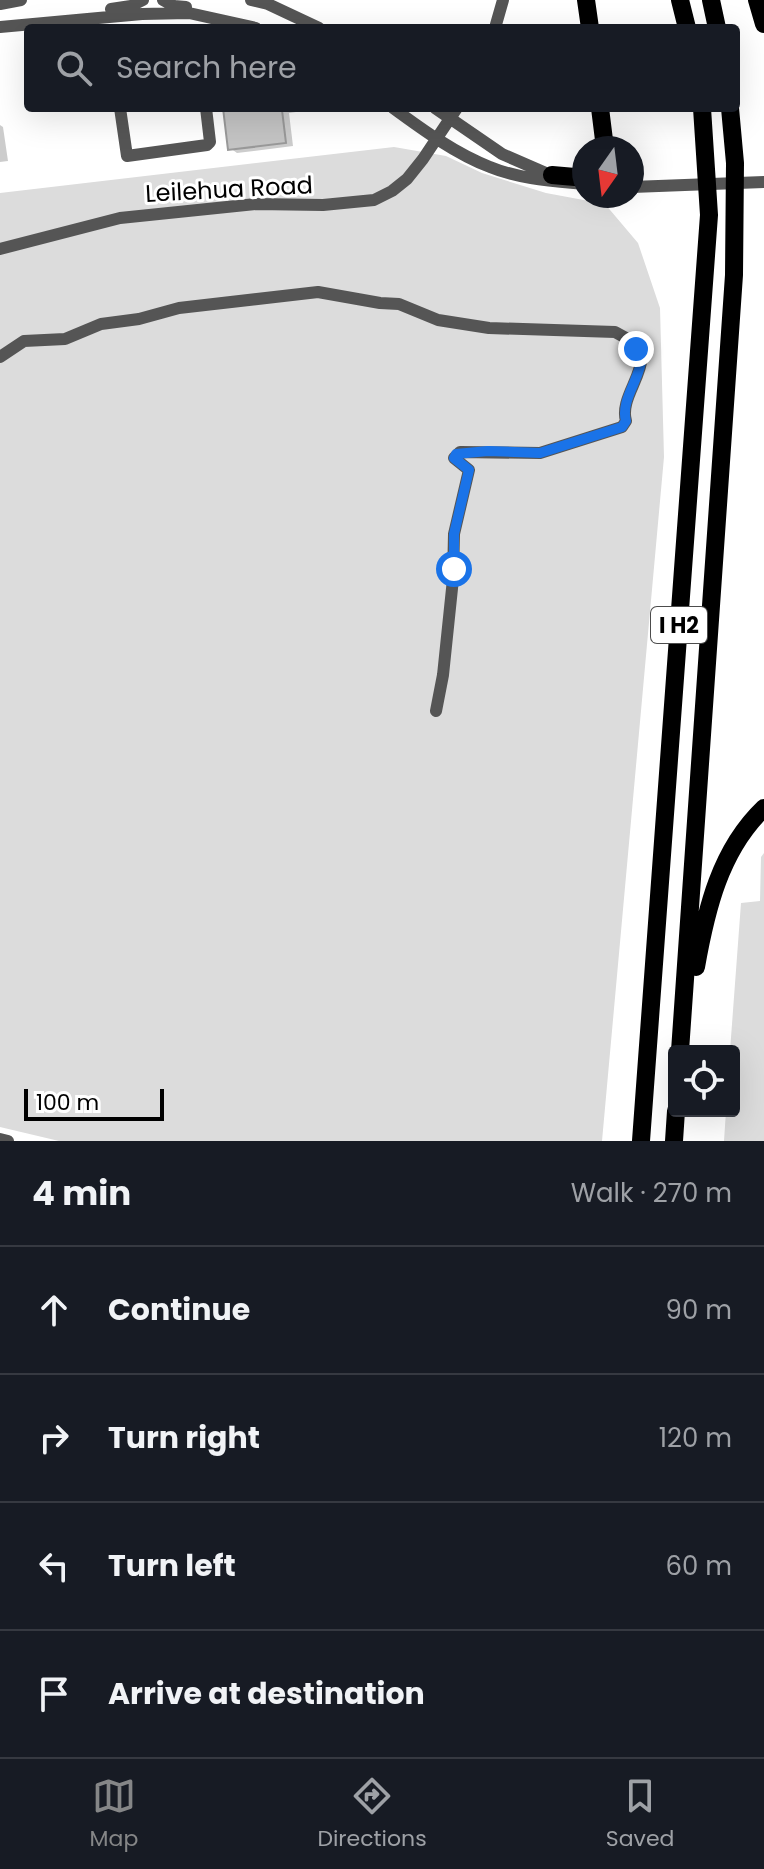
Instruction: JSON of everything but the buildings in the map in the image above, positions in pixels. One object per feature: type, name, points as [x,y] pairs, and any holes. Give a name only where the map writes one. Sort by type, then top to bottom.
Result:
[{"type":"highway","points":[[586,0],[589,24]]},
{"type":"highway","points":[[680,0],[686,24]]},
{"type":"highway","points":[[711,0],[716,24]]},
{"type":"highway","points":[[757,0],[764,24]]},
{"type":"highway","points":[[600,112],[602,136]]},
{"type":"highway","name":"I H2","points":[[641,1141],[709,215],[702,112]]},
{"type":"highway","name":"I H2","points":[[680,1045],[734,275],[735,163],[730,112]]},
{"type":"highway","points":[[558,178],[572,177]]},
{"type":"highway","points":[[681,1045],[707,910],[734,845],[764,808]]},
{"type":"highway","points":[[674,1141],[676,1117]]},
{"type":"street","points":[[0,4],[21,0]]},
{"type":"street","points":[[65,21],[81,13],[131,6],[143,0]]},
{"type":"street","points":[[163,0],[174,6],[221,12],[236,22]]},
{"type":"street","points":[[251,0],[268,4],[310,24]]},
{"type":"street","points":[[496,24],[503,0]]},
{"type":"street","points":[[148,13],[149,24]]},
{"type":"street","points":[[148,13],[155,24]]},
{"type":"street","points":[[32,24],[148,13],[189,13],[243,24]]},
{"type":"street","points":[[0,27],[24,25]]},
{"type":"street","points":[[121,112],[127,156],[207,145],[210,142],[206,112]]},
{"type":"street","points":[[399,112],[437,138],[491,168],[524,176],[572,181]]},
{"type":"street","points":[[439,112],[502,154],[558,178]]},
{"type":"street","name":"Leilehua Road","points":[[0,249],[120,218],[256,204],[323,205],[374,200],[407,179],[454,112]]},
{"type":"street","points":[[644,187],[760,182]]},
{"type":"street","points":[[0,357],[24,341],[65,339],[101,324],[139,319],[179,308],[318,292],[399,304],[438,320],[455,320],[489,328],[580,329],[615,332],[626,338],[642,356],[641,371],[628,397],[624,413],[626,421],[622,427],[540,453],[460,452],[454,458],[469,470],[454,534],[453,579],[436,711]]},
{"type":"street","points":[[0,1139],[8,1141]]},
{"type":"shaded area","points":[[394,147],[446,156],[482,173],[572,198],[572,208],[608,208],[638,243],[660,308],[664,457],[602,1141],[59,1141],[0,1127],[0,193]]},
{"type":"shaded area","points":[[764,853],[764,1141],[724,1141],[726,1117],[740,1117],[740,1045],[730,1045],[741,903],[760,901],[761,857]]},
{"type":"route","points":[[454,569],[454,534],[469,470],[457,462],[454,458],[456,454],[488,451],[540,453],[622,427],[626,421],[624,413],[628,397],[641,371],[642,356],[636,349]]}]
